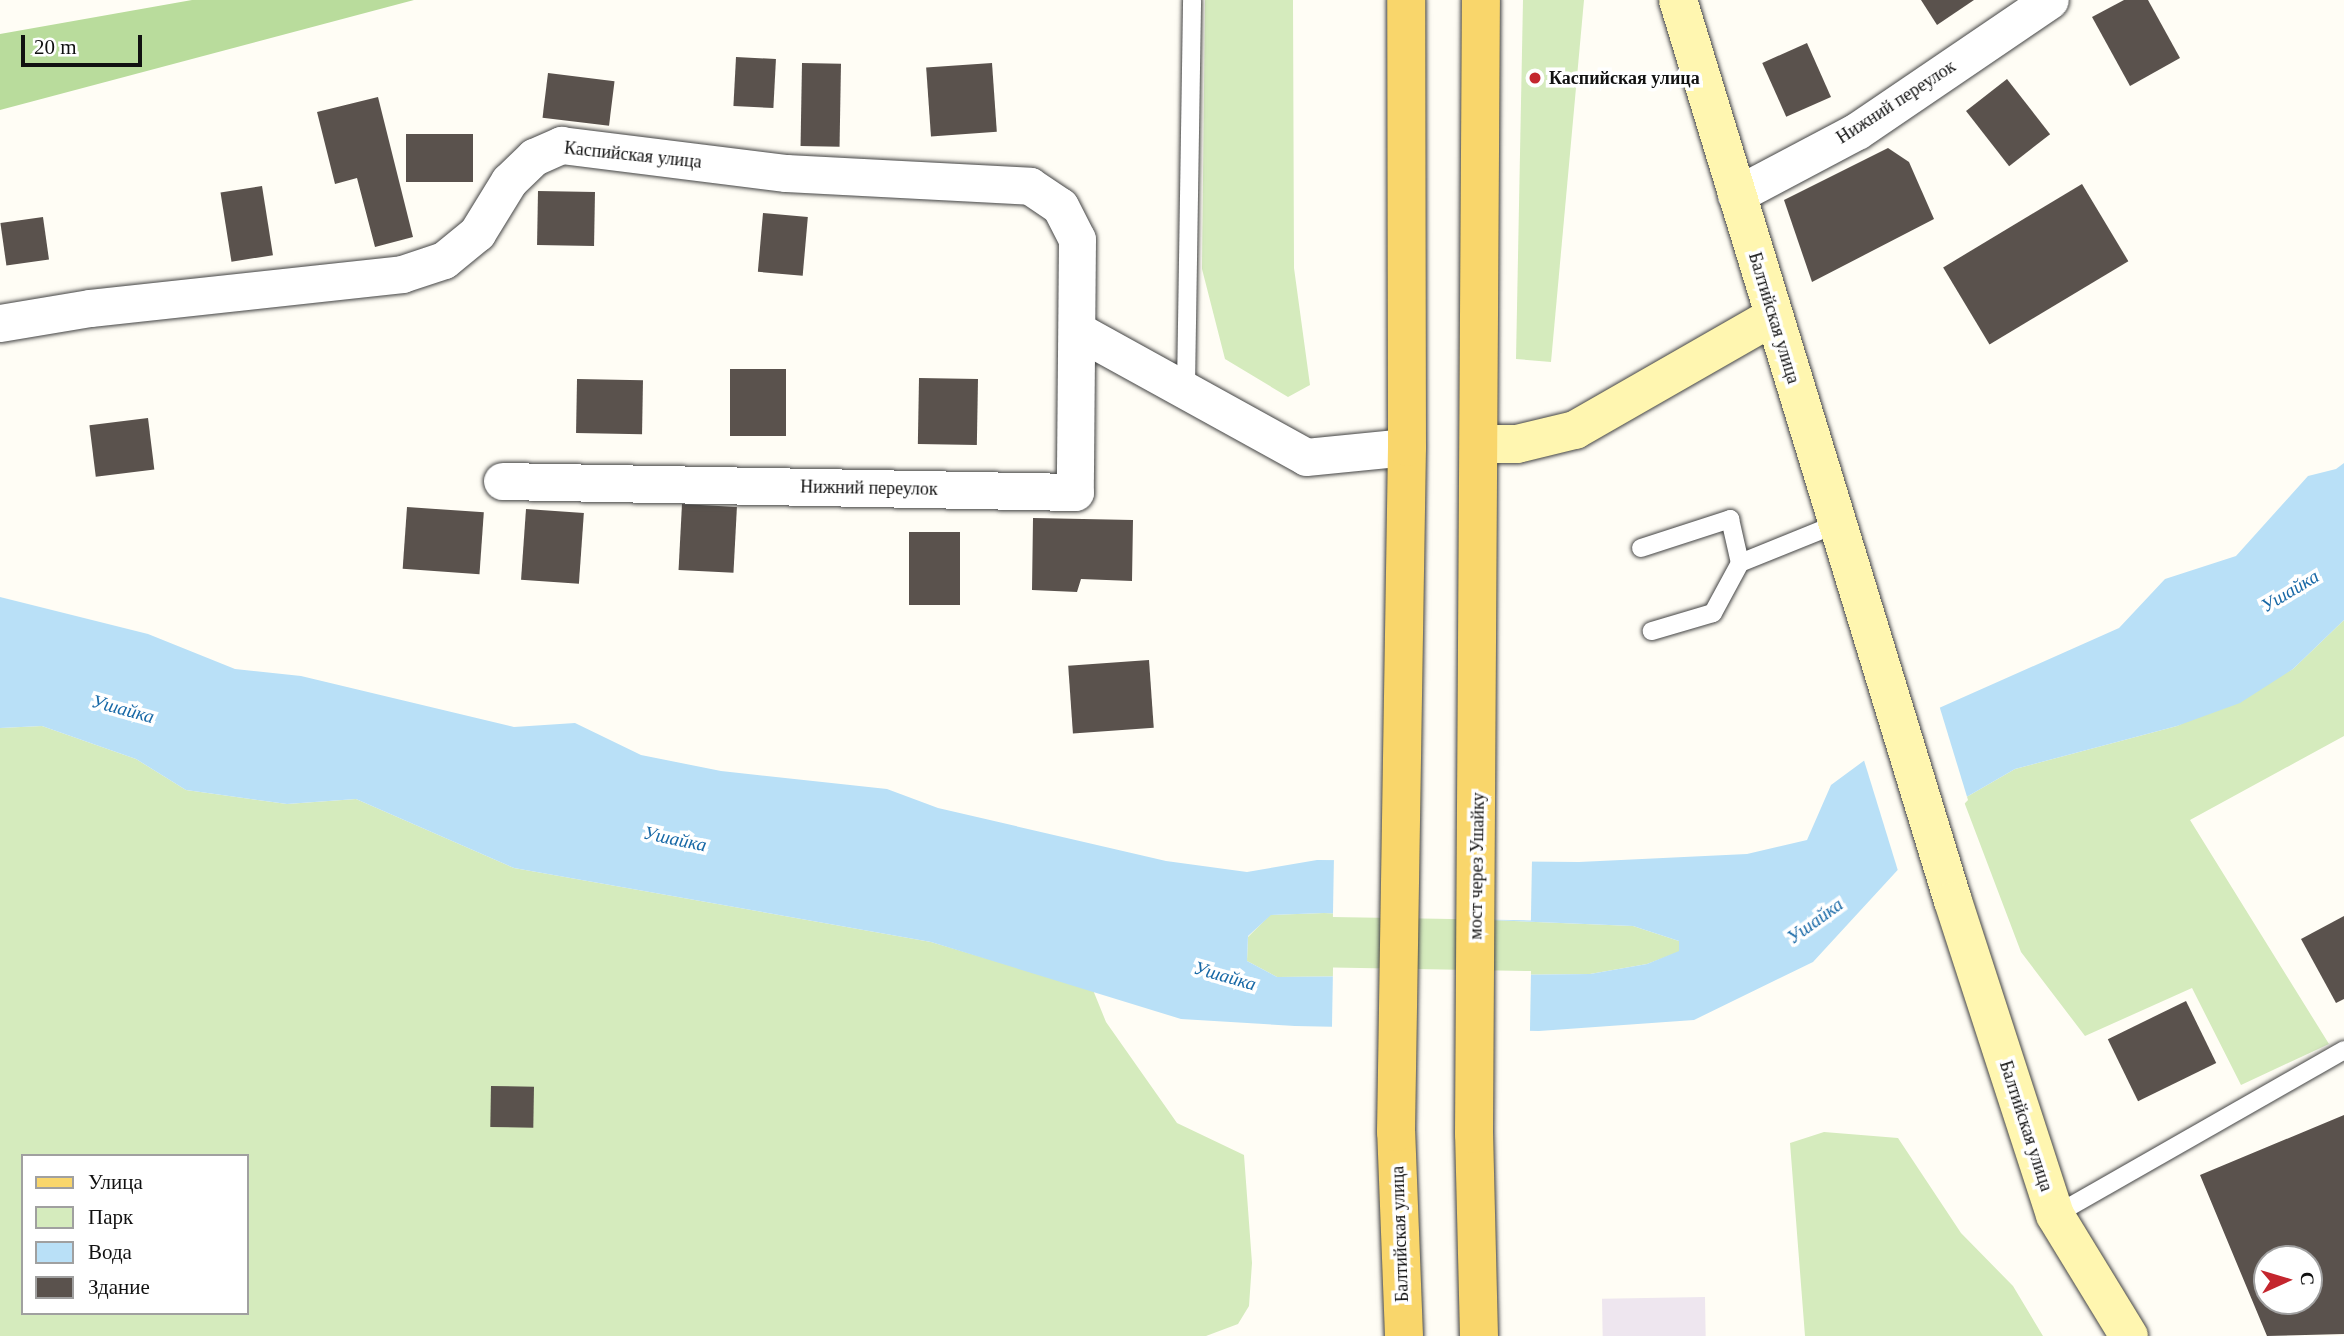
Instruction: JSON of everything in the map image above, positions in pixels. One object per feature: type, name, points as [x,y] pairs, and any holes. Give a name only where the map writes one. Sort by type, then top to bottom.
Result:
[{"type":"main road","points":[[1406,0],[1407,447]]},
{"type":"main road","points":[[1480,0],[1481,444]]},
{"type":"main road","name":"мост через Ушайку","points":[[1479,1336],[1474,1134],[1481,444]]},
{"type":"main road","name":"Балтийская улица","points":[[1404,1336],[1396,1132],[1407,447]]},
{"type":"street","name":"Балтийская улица","points":[[1678,0],[1772,317],[1839,523],[1953,901],[2054,1215],[2129,1336]]},
{"type":"street","name":"Нижний переулок","points":[[1736,195],[1857,131],[2050,0]]},
{"type":"street","name":"Каспийская улица","points":[[0,323],[90,308],[402,274],[444,260],[477,233],[509,181],[534,157],[561,145],[786,173],[1030,186],[1060,206],[1077,239],[1078,331]]},
{"type":"street","points":[[1481,444],[1517,444],[1575,430],[1772,317]]},
{"type":"street","points":[[1078,331],[1186,387],[1306,457],[1407,447]]},
{"type":"street","name":"Нижний переулок","points":[[502,481],[1075,492],[1078,331]]},
{"type":"lane","points":[[1186,387],[1192,0]]},
{"type":"lane","points":[[1641,548],[1730,519],[1740,563]]},
{"type":"lane","points":[[1653,631],[1713,613],[1740,563],[1839,523]]},
{"type":"lane","points":[[2054,1215],[2344,1050]]},
{"type":"shaded area","points":[[1705,1297],[1706,1336],[1603,1336],[1602,1299]]},
{"type":"green space","points":[[192,0],[414,0],[0,110],[0,34]]},
{"type":"green space","points":[[1205,0],[1293,0],[1294,268],[1310,385],[1288,397],[1225,359],[1202,269]]},
{"type":"green space","points":[[1523,0],[1584,0],[1551,362],[1516,359]]},
{"type":"green space","points":[[2344,620],[2344,736],[2190,820],[2329,1044],[2241,1085],[2192,988],[2085,1036],[2021,952],[1963,799],[2015,769],[2177,726],[2293,669]]},
{"type":"green space","points":[[42,726],[136,759],[186,790],[287,804],[356,799],[514,868],[931,942],[1093,990],[1106,1022],[1177,1123],[1244,1155],[1252,1263],[1249,1306],[1238,1324],[1206,1336],[0,1336],[0,728]]},
{"type":"green space","points":[[1324,913],[1633,926],[1679,941],[1679,952],[1647,964],[1590,974],[1277,977],[1247,961],[1248,937],[1270,915]]},
{"type":"green space","points":[[1824,1132],[1898,1138],[1961,1233],[2013,1286],[2043,1336],[1805,1336],[1790,1143]]},
{"type":"water","name":"Ушайка","points":[[2344,463],[2344,620],[2293,669],[2240,703],[2177,726],[2015,769],[1963,799],[1813,962],[1694,1020],[1539,1031],[1295,1026],[1181,1019],[931,942],[514,868],[356,799],[287,804],[186,790],[136,759],[42,726],[0,728],[0,597],[148,634],[235,669],[301,676],[514,727],[575,723],[641,755],[721,771],[887,789],[938,808],[1166,861],[1247,872],[1317,860],[1579,862],[1747,854],[1807,840],[1831,785],[1930,712],[2119,628],[2165,579],[2236,556],[2308,476],[2336,469]],"holes":[[[1324,913],[1633,926],[1679,941],[1679,951],[1647,964],[1590,974],[1277,977],[1247,961],[1248,936],[1271,915]]]},
{"type":"pier","points":[[1939,705],[1968,800],[1899,874],[1863,757]]},
{"type":"pier","points":[[1334,856],[1532,859],[1531,920],[1333,917]]},
{"type":"pier","points":[[1333,968],[1531,971],[1530,1034],[1332,1031]]},
{"type":"building","points":[[1921,0],[1974,0],[1937,25]]},
{"type":"building","points":[[2124,0],[2148,0],[2180,58],[2130,86],[2092,17]]},
{"type":"building","points":[[1807,43],[1831,97],[1786,117],[1762,63]]},
{"type":"building","points":[[736,57],[776,59],[773,108],[733,106]]},
{"type":"building","points":[[802,63],[841,64],[840,147],[801,146]]},
{"type":"building","points":[[992,63],[997,132],[931,136],[926,68]]},
{"type":"building","points":[[548,73],[615,81],[609,126],[543,118]]},
{"type":"building","points":[[2007,79],[2050,134],[2009,166],[1966,111]]},
{"type":"building","points":[[378,97],[413,237],[375,247],[357,178],[335,184],[317,112]]},
{"type":"building","points":[[406,134],[473,134],[473,182],[406,182]]},
{"type":"building","points":[[1888,148],[1909,162],[1934,219],[1812,282],[1784,200]]},
{"type":"building","points":[[2082,184],[2128,261],[1989,345],[1943,267]]},
{"type":"building","points":[[262,186],[273,255],[231,262],[221,193]]},
{"type":"building","points":[[538,191],[595,192],[594,246],[537,245]]},
{"type":"building","points":[[763,213],[808,217],[803,276],[758,272]]},
{"type":"building","points":[[43,217],[49,260],[6,266],[0,223]]},
{"type":"building","points":[[730,369],[786,369],[786,436],[730,436]]},
{"type":"building","points":[[919,378],[978,379],[977,445],[918,444]]},
{"type":"building","points":[[577,379],[643,380],[642,434],[576,433]]},
{"type":"building","points":[[148,418],[154,470],[96,477],[89,425]]},
{"type":"building","points":[[682,504],[737,507],[733,573],[679,570]]},
{"type":"building","points":[[407,507],[484,512],[479,574],[403,569]]},
{"type":"building","points":[[526,509],[584,513],[579,584],[521,580]]},
{"type":"building","points":[[1033,518],[1133,520],[1132,581],[1081,579],[1077,592],[1032,590]]},
{"type":"building","points":[[909,532],[960,532],[960,605],[909,605]]},
{"type":"building","points":[[1149,660],[1154,728],[1073,733],[1068,666]]},
{"type":"building","points":[[2344,916],[2344,999],[2336,1003],[2301,939]]},
{"type":"building","points":[[2186,1001],[2216,1063],[2138,1101],[2108,1039]]},
{"type":"building","points":[[491,1086],[534,1087],[533,1128],[490,1127]]},
{"type":"building","points":[[2344,1115],[2344,1334],[2267,1336],[2258,1315],[2323,1315],[2323,1245],[2253,1245],[2253,1302],[2200,1175]]},
{"type":"place","name":"Каспийская улица","points":[[1535,78]]}]
